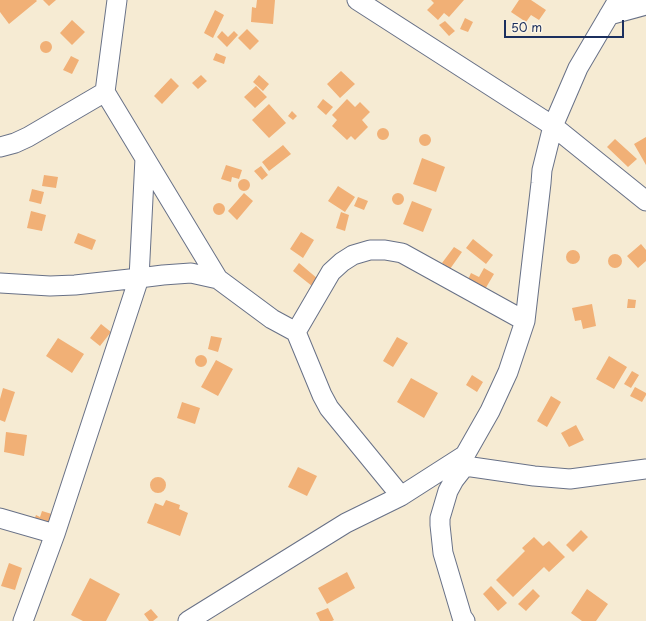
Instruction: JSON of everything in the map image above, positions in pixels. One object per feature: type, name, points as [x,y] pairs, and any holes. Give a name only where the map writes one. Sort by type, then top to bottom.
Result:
[{"type":"street","points":[[117,0],[105,92],[218,279],[272,319],[296,332],[322,395],[330,408],[401,496]]},
{"type":"street","points":[[357,0],[553,126],[646,201]]},
{"type":"street","points":[[465,621],[462,617],[443,553],[440,518],[448,491],[490,411],[508,372],[525,321],[540,183],[553,126],[578,68],[614,7],[646,5]]},
{"type":"street","points":[[0,147],[15,143],[28,137],[105,92]]},
{"type":"street","points":[[23,621],[55,534],[139,278],[145,158]]},
{"type":"street","points":[[296,332],[331,272],[353,255],[370,250],[386,250],[402,253],[525,321]]},
{"type":"street","points":[[0,283],[50,286],[74,285],[191,273],[218,279]]},
{"type":"street","points":[[188,621],[346,524],[401,496],[465,460],[534,476],[570,479],[646,469]]},
{"type":"street","points":[[0,518],[55,534]]},
{"type":"building","points":[[0,0],[37,1],[9,24],[0,12]]},
{"type":"building","points":[[43,0],[56,0],[49,6]]},
{"type":"building","points":[[257,0],[275,0],[273,24],[251,22],[252,7],[256,8]]},
{"type":"building","points":[[431,0],[464,0],[449,17],[444,13],[438,20],[427,10],[434,3]]},
{"type":"building","points":[[519,0],[531,0],[546,10],[539,20],[531,15],[526,22],[511,12]]},
{"type":"building","points":[[215,10],[224,15],[213,38],[204,33]]},
{"type":"building","points":[[465,18],[473,22],[468,32],[460,29]]},
{"type":"building","points":[[72,20],[85,32],[72,45],[60,33]]},
{"type":"building","points":[[445,21],[455,31],[449,36],[439,25]]},
{"type":"building","points":[[247,29],[259,41],[250,50],[238,38]]},
{"type":"building","points":[[222,31],[228,37],[234,31],[238,35],[227,47],[217,37]]},
{"type":"building","points":[[48,41],[51,42],[51,52],[44,53],[41,52],[40,45],[41,42]]},
{"type":"building","points":[[216,53],[226,57],[224,64],[213,60]]},
{"type":"building","points":[[71,56],[79,60],[72,74],[63,70]]},
{"type":"building","points":[[341,71],[355,84],[340,98],[327,84]]},
{"type":"building","points":[[201,75],[207,81],[198,89],[192,83]]},
{"type":"building","points":[[259,75],[269,84],[263,91],[253,82]]},
{"type":"building","points":[[171,78],[179,86],[162,104],[154,96]]},
{"type":"building","points":[[256,86],[267,97],[255,108],[244,97]]},
{"type":"building","points":[[323,99],[333,107],[326,115],[317,107]]},
{"type":"building","points":[[347,99],[355,107],[360,102],[370,112],[362,120],[368,127],[355,140],[351,136],[347,140],[332,126],[337,120],[332,115]]},
{"type":"building","points":[[269,104],[286,123],[269,138],[252,120]]},
{"type":"building","points":[[292,111],[297,116],[293,120],[288,116]]},
{"type":"building","points":[[385,128],[388,129],[388,139],[381,140],[378,139],[377,132],[378,129]]},
{"type":"building","points":[[427,134],[430,135],[430,145],[423,146],[420,145],[419,138],[420,135]]},
{"type":"building","points":[[646,137],[646,165],[634,144]]},
{"type":"building","points":[[615,139],[637,159],[628,167],[607,147]]},
{"type":"building","points":[[283,145],[291,154],[269,171],[262,162]]},
{"type":"building","points":[[422,158],[445,167],[436,192],[413,184]]},
{"type":"building","points":[[226,165],[242,170],[239,179],[232,177],[231,182],[221,179]]},
{"type":"building","points":[[261,166],[268,175],[262,180],[254,171]]},
{"type":"building","points":[[44,175],[58,177],[56,188],[42,186]]},
{"type":"building","points":[[246,179],[249,180],[249,190],[242,191],[239,190],[238,183],[239,180]]},
{"type":"building","points":[[338,186],[355,197],[345,212],[328,201]]},
{"type":"building","points":[[32,189],[44,192],[41,204],[29,201]]},
{"type":"building","points":[[244,193],[253,201],[237,220],[228,211]]},
{"type":"building","points":[[400,193],[403,194],[403,204],[396,205],[393,204],[392,197],[393,194]]},
{"type":"building","points":[[358,197],[368,201],[364,210],[354,206]]},
{"type":"building","points":[[412,201],[432,209],[423,232],[403,224]]},
{"type":"building","points":[[221,203],[224,204],[224,214],[217,215],[214,214],[213,207],[214,204]]},
{"type":"building","points":[[31,211],[46,215],[42,231],[27,228]]},
{"type":"building","points":[[341,212],[349,215],[345,231],[336,228]]},
{"type":"building","points":[[301,232],[314,240],[303,258],[290,249]]},
{"type":"building","points":[[78,233],[96,240],[92,250],[74,243]]},
{"type":"building","points":[[473,239],[493,255],[486,264],[466,248]]},
{"type":"building","points":[[641,244],[646,250],[646,261],[638,268],[627,256]]},
{"type":"building","points":[[454,247],[462,252],[450,269],[442,263]]},
{"type":"building","points":[[573,250],[578,252],[580,257],[578,262],[573,264],[568,262],[566,257],[568,252]]},
{"type":"building","points":[[615,254],[620,256],[622,261],[620,266],[615,268],[610,266],[608,261],[610,256]]},
{"type":"building","points":[[299,263],[318,279],[312,286],[293,271]]},
{"type":"building","points":[[484,268],[494,274],[484,291],[467,282],[471,273],[479,277]]},
{"type":"building","points":[[628,299],[636,300],[635,308],[627,308]]},
{"type":"building","points":[[592,304],[596,326],[583,329],[581,320],[575,321],[572,308]]},
{"type":"building","points":[[101,324],[111,332],[100,346],[90,338]]},
{"type":"building","points":[[211,336],[222,338],[218,352],[208,349]]},
{"type":"building","points":[[397,337],[408,343],[393,367],[383,361]]},
{"type":"building","points":[[58,338],[84,354],[72,373],[46,356]]},
{"type":"building","points":[[203,355],[206,356],[206,366],[199,367],[196,366],[195,359],[196,356]]},
{"type":"building","points":[[609,356],[627,367],[614,389],[596,379]]},
{"type":"building","points":[[216,360],[233,369],[218,396],[201,387]]},
{"type":"building","points":[[632,371],[639,375],[631,388],[624,384]]},
{"type":"building","points":[[472,375],[483,382],[477,392],[466,385]]},
{"type":"building","points":[[411,378],[438,393],[424,418],[397,402]]},
{"type":"building","points":[[635,387],[646,393],[642,402],[630,396]]},
{"type":"building","points":[[3,388],[15,392],[5,422],[0,420],[0,399]]},
{"type":"building","points":[[551,396],[561,402],[547,427],[537,421]]},
{"type":"building","points":[[182,402],[200,408],[195,424],[177,418]]},
{"type":"building","points":[[576,425],[584,440],[569,447],[561,433]]},
{"type":"building","points":[[6,432],[27,435],[24,456],[4,452]]},
{"type":"building","points":[[298,467],[317,476],[307,496],[288,487]]},
{"type":"building","points":[[155,477],[161,477],[166,482],[164,491],[161,493],[155,493],[150,488],[150,482]]},
{"type":"building","points":[[166,500],[180,505],[179,509],[188,513],[180,536],[147,523],[155,503],[163,506]]},
{"type":"building","points":[[42,511],[55,515],[50,529],[33,523],[36,515],[40,517]]},
{"type":"building","points":[[581,530],[588,537],[573,552],[566,545]]},
{"type":"building","points":[[534,537],[543,546],[549,541],[565,557],[549,572],[544,567],[513,597],[496,580],[525,551],[522,548]]},
{"type":"building","points":[[9,563],[22,568],[15,590],[1,586]]},
{"type":"building","points":[[347,572],[355,588],[327,604],[318,588]]},
{"type":"building","points":[[90,578],[120,594],[106,621],[83,621],[71,615]]},
{"type":"building","points":[[491,586],[507,603],[498,611],[483,594]]},
{"type":"building","points":[[533,589],[540,596],[526,611],[518,604]]},
{"type":"building","points":[[587,589],[608,604],[596,621],[582,621],[571,613]]},
{"type":"building","points":[[328,608],[334,620],[320,621],[316,613]]},
{"type":"building","points":[[151,609],[158,617],[153,621],[149,621],[144,614]]}]
